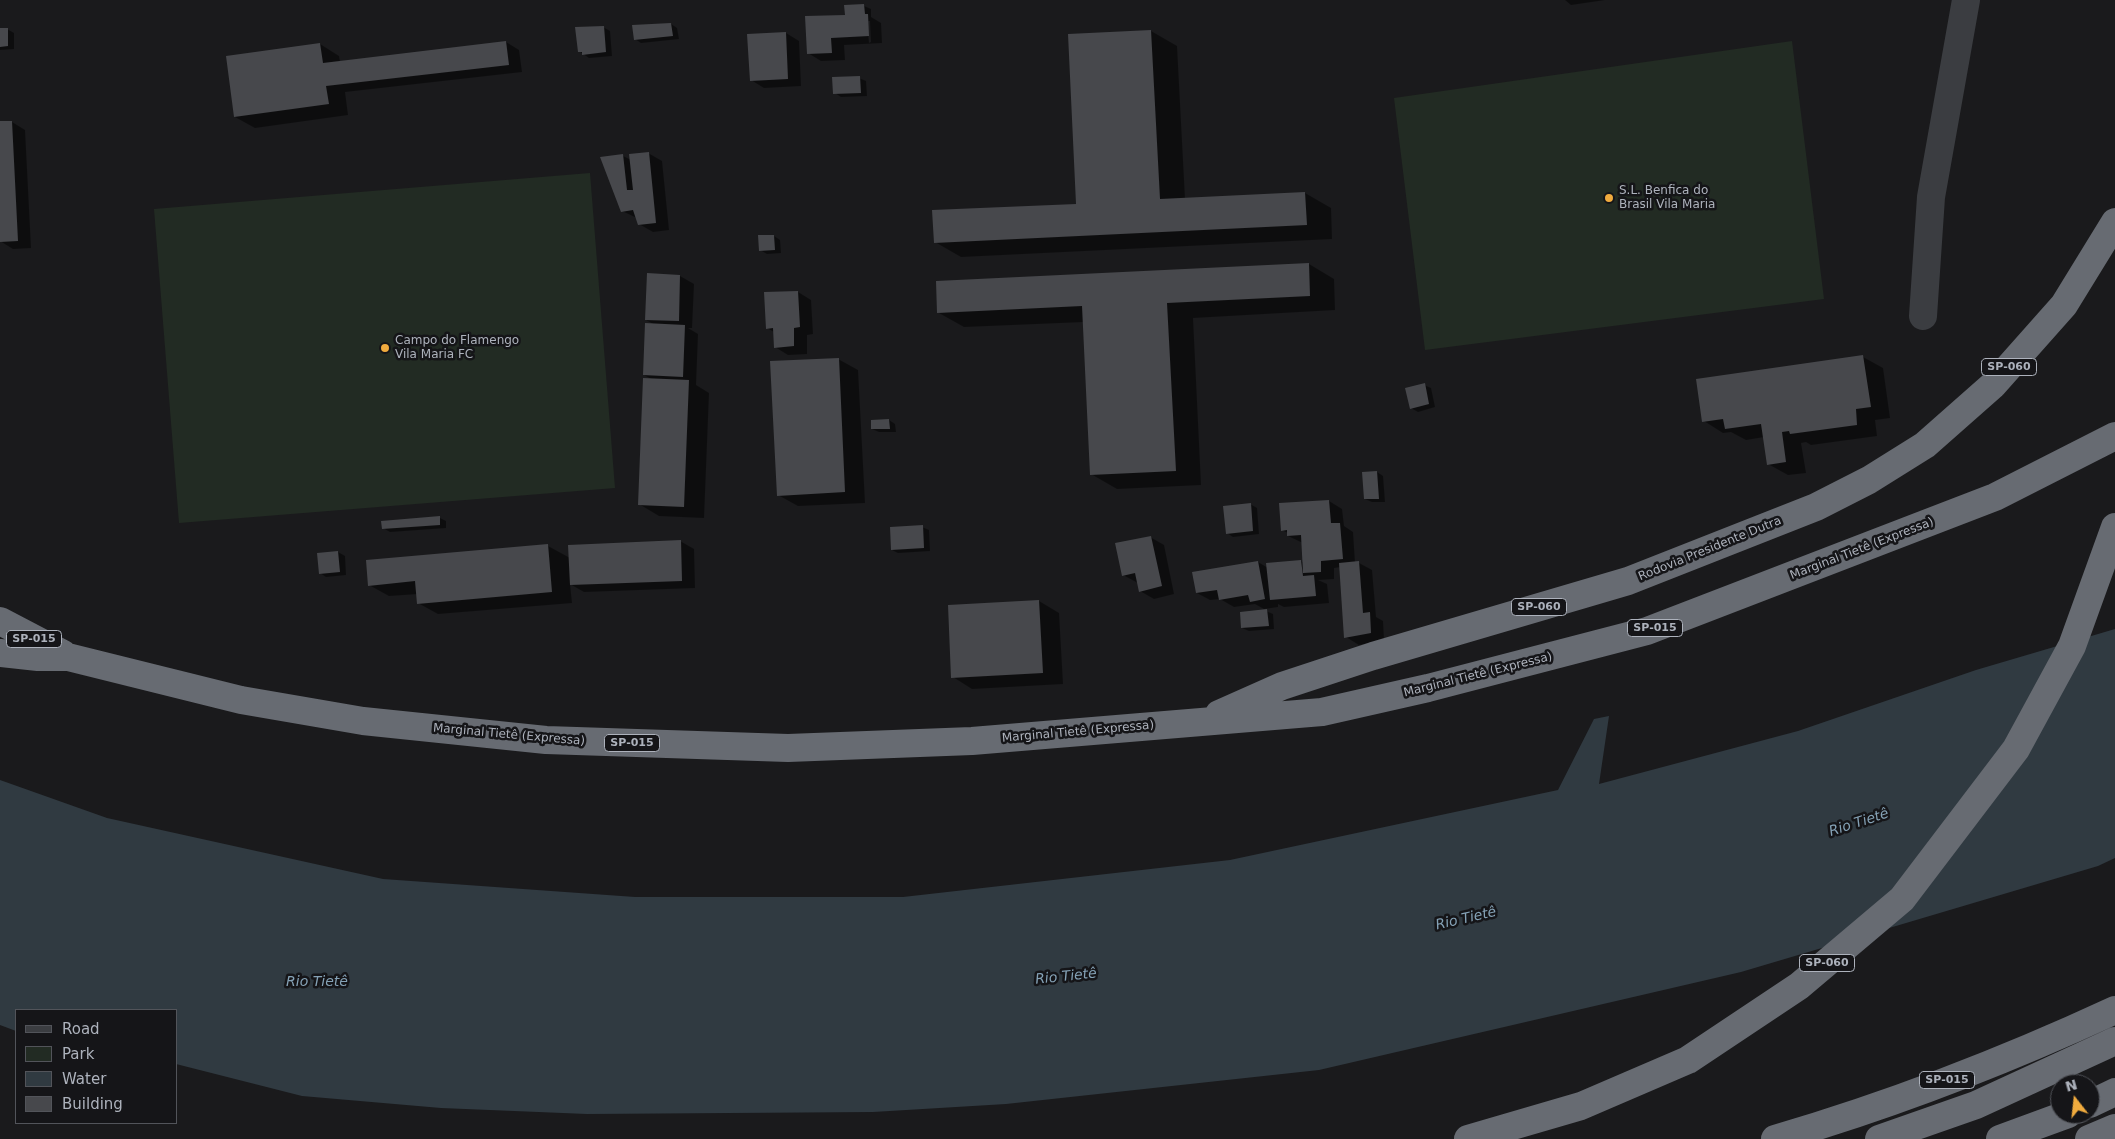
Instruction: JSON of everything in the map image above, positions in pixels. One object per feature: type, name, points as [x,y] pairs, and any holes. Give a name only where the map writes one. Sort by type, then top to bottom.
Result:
[{"type":"highway","name":"Rodovia Presidente Dutra","points":[[1204,721],[1282,686],[1373,656],[1628,581],[1816,507],[1869,480],[1925,445],[1993,385],[2064,305],[2115,222]]},
{"type":"highway","name":"Marginal Tietê (Expressa)","points":[[0,653],[68,657],[241,700],[363,721],[546,740],[788,748],[972,741],[1322,712],[1428,688],[1647,631],[1995,496],[2115,436]]},
{"type":"highway","name":"SP-060","points":[[1468,1139],[1581,1106],[1688,1060],[1799,986],[1902,899],[2016,749],[2072,646],[2115,527]]},
{"type":"highway","name":"SP-015","points":[[0,621],[68,657]]},
{"type":"highway","name":"SP-015","points":[[1775,1139],[1850,1117],[2065,1033],[2115,1010]]},
{"type":"highway","points":[[1879,1139],[1976,1105],[2115,1042]]},
{"type":"highway","points":[[2100,1099],[2115,1092]]},
{"type":"highway","points":[[2000,1139],[2050,1121]]},
{"type":"highway","points":[[2089,1139],[2115,1128]]},
{"type":"lane","points":[[1924,316],[1932,197],[1966,0]]},
{"type":"green space","name":"S.L. Benfica do Brasil Vila Maria","points":[[1792,41],[1824,299],[1425,350],[1394,98]]},
{"type":"green space","name":"Campo do Flamengo Vila Maria FC","points":[[590,173],[615,488],[179,523],[154,209]]},
{"type":"water","name":"Rio Tietê","points":[[2115,629],[2115,858],[2098,866],[1741,972],[1319,1070],[1006,1104],[873,1112],[587,1114],[441,1108],[302,1096],[178,1065],[178,1009],[15,1009],[15,1031],[0,1025],[0,780],[107,818],[383,879],[635,897],[903,897],[1230,860],[1558,790],[1594,719],[1609,716],[1599,784],[1798,731],[1976,670]]},
{"type":"building","points":[[864,4],[865,14],[868,14],[869,36],[831,38],[832,53],[807,54],[805,16],[845,15],[844,5]]},
{"type":"building","points":[[671,23],[673,36],[634,40],[632,25]]},
{"type":"building","points":[[604,26],[606,52],[582,55],[582,52],[578,52],[575,27]]},
{"type":"building","points":[[0,28],[8,28],[8,46],[0,47]]},
{"type":"building","points":[[1151,30],[1160,199],[1305,192],[1307,225],[934,243],[932,210],[1076,204],[1068,34]]},
{"type":"building","points":[[786,32],[788,79],[750,81],[747,34]]},
{"type":"building","points":[[506,41],[509,65],[326,86],[329,104],[234,117],[226,56],[320,43],[323,63]]},
{"type":"building","points":[[860,76],[861,93],[833,94],[832,77]]},
{"type":"building","points":[[0,121],[12,121],[18,241],[0,242]]},
{"type":"building","points":[[649,152],[656,223],[638,225],[633,210],[621,212],[600,157],[623,154],[627,190],[633,190],[629,154]]},
{"type":"building","points":[[758,235],[774,235],[775,250],[759,251]]},
{"type":"building","points":[[1309,263],[1310,296],[1167,303],[1176,471],[1090,475],[1082,306],[937,313],[936,281]]},
{"type":"building","points":[[647,273],[680,275],[679,321],[645,320]]},
{"type":"building","points":[[798,291],[800,327],[794,328],[794,346],[774,348],[773,328],[766,329],[764,292]]},
{"type":"building","points":[[645,323],[685,325],[683,377],[643,375]]},
{"type":"building","points":[[1863,355],[1871,407],[1856,409],[1857,425],[1790,434],[1789,431],[1782,432],[1786,462],[1767,465],[1761,424],[1725,429],[1723,419],[1702,422],[1696,379]]},
{"type":"building","points":[[839,358],[845,492],[777,496],[770,361]]},
{"type":"building","points":[[643,378],[689,380],[684,507],[638,505]]},
{"type":"building","points":[[1425,383],[1429,404],[1410,409],[1405,388]]},
{"type":"building","points":[[889,419],[890,429],[871,429],[871,420]]},
{"type":"building","points":[[1377,471],[1379,499],[1364,499],[1362,472]]},
{"type":"building","points":[[1329,500],[1331,523],[1340,523],[1343,559],[1321,561],[1321,572],[1303,573],[1301,535],[1287,536],[1287,530],[1281,531],[1279,503]]},
{"type":"building","points":[[1251,503],[1253,531],[1226,534],[1223,506]]},
{"type":"building","points":[[440,516],[440,525],[382,529],[381,521]]},
{"type":"building","points":[[923,525],[924,548],[891,550],[890,527]]},
{"type":"building","points":[[1151,536],[1162,586],[1139,592],[1135,573],[1122,576],[1115,543]]},
{"type":"building","points":[[681,540],[682,581],[570,585],[568,545]]},
{"type":"building","points":[[548,544],[552,592],[417,604],[415,581],[368,586],[366,560]]},
{"type":"building","points":[[338,551],[340,572],[319,574],[317,553]]},
{"type":"building","points":[[1301,560],[1303,576],[1314,575],[1316,596],[1270,600],[1266,563]]},
{"type":"building","points":[[1258,561],[1265,599],[1250,602],[1248,595],[1219,600],[1217,590],[1196,593],[1192,572]]},
{"type":"building","points":[[1359,561],[1363,613],[1370,612],[1371,633],[1344,638],[1339,563]]},
{"type":"building","points":[[1039,600],[1043,673],[951,678],[948,605]]},
{"type":"building","points":[[1267,609],[1269,626],[1241,628],[1240,612]]},
{"type":"place","name":"S.L. Benfica do Brasil Vila Maria","points":[[1609,198]]},
{"type":"place","name":"Campo do Flamengo Vila Maria FC","points":[[385,348]]}]
